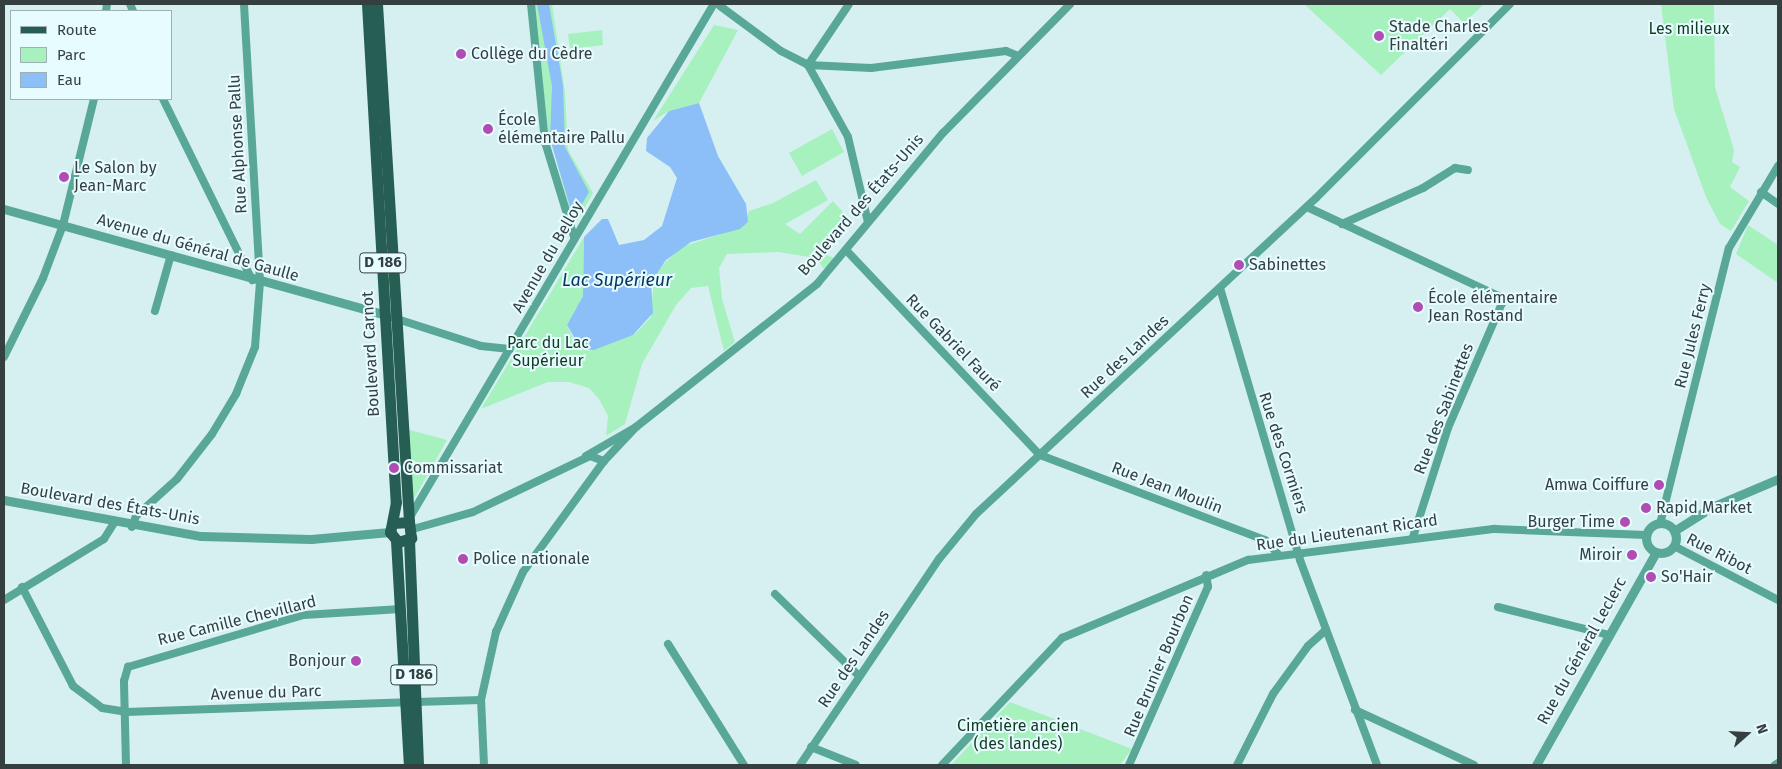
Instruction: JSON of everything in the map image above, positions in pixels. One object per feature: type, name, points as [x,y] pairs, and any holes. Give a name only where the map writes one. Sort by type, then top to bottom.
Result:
[{"type":"main road","name":"Boulevard Carnot","points":[[367,4],[390,316],[410,528],[411,702],[418,765]]},
{"type":"main road","name":"Boulevard Carnot","points":[[377,4],[390,316],[393,532],[401,609]]},
{"type":"main road","points":[[393,532],[410,528]]},
{"type":"main road","points":[[393,532],[410,528]]},
{"type":"main road","name":"D 186","points":[[401,609],[411,702],[409,765]]},
{"type":"street","name":"Rue Alphonse Pallu","points":[[132,526],[136,516],[199,453],[236,394],[255,347],[256,281],[244,4]]},
{"type":"street","points":[[530,4],[545,142],[574,237]]},
{"type":"street","points":[[808,65],[849,4]]},
{"type":"street","name":"Boulevard des États-Unis","points":[[580,460],[603,459],[636,427],[816,284],[868,222],[1016,55],[1070,4]]},
{"type":"street","name":"Rue des Landes","points":[[800,765],[859,676],[957,536],[1040,455],[1307,207],[1510,4]]},
{"type":"street","points":[[716,5],[774,47],[808,65],[871,68],[1006,51],[1016,55]]},
{"type":"street","name":"Avenue du Belloy","points":[[410,528],[574,237],[716,5]]},
{"type":"street","points":[[808,65],[848,137],[868,222]]},
{"type":"street","points":[[4,357],[40,286],[63,225],[94,100]]},
{"type":"street","points":[[164,100],[256,281]]},
{"type":"street","name":"Rue Jules Ferry","points":[[1660,524],[1729,248],[1778,166]]},
{"type":"street","points":[[1342,224],[1423,188],[1455,168],[1468,170]]},
{"type":"street","points":[[1761,192],[1778,204]]},
{"type":"street","name":"Rue des Sabinettes","points":[[1307,207],[1500,296],[1502,304],[1449,426],[1413,538]]},
{"type":"street","name":"Avenue du Général de Gaulle","points":[[4,209],[171,255],[256,281],[390,316]]},
{"type":"street","name":"Rue Gabriel Fauré","points":[[846,250],[1040,455]]},
{"type":"street","points":[[155,311],[171,255]]},
{"type":"street","name":"Rue des Cormiers","points":[[1220,288],[1298,552],[1355,710],[1377,765]]},
{"type":"street","points":[[390,316],[481,346],[510,349]]},
{"type":"street","name":"Boulevard des États-Unis","points":[[410,528],[473,512],[580,460],[603,443],[636,427]]},
{"type":"street","points":[[484,765],[481,700],[490,650],[516,585],[603,459],[603,443]]},
{"type":"street","name":"Rue Jean Moulin","points":[[1040,455],[1264,540],[1278,554]]},
{"type":"street","points":[[1674,531],[1712,507],[1778,479]]},
{"type":"street","name":"Boulevard des États-Unis","points":[[4,500],[132,526],[256,539],[367,537],[393,532]]},
{"type":"street","points":[[4,600],[22,587],[104,539],[114,523]]},
{"type":"street","points":[[1660,524],[1674,531],[1674,546],[1656,552],[1646,535],[1660,524]]},
{"type":"street","name":"Rue du Lieutenant Ricard","points":[[942,765],[1062,638],[1206,575],[1278,554],[1522,527],[1646,535]]},
{"type":"street","name":"Rue Ribot","points":[[1674,546],[1778,600]]},
{"type":"street","name":"Rue du Général Leclerc","points":[[1536,765],[1656,552]]},
{"type":"street","name":"Rue Brunier Bourbon","points":[[1129,765],[1208,587],[1206,575]]},
{"type":"street","name":"Avenue du Parc","points":[[22,587],[81,696],[102,708],[126,712],[481,700]]},
{"type":"street","points":[[775,594],[859,676]]},
{"type":"street","points":[[1498,607],[1609,635]]},
{"type":"street","name":"Rue Camille Chevillard","points":[[126,712],[126,674],[128,667],[142,660],[316,613],[401,609]]},
{"type":"street","points":[[1237,765],[1274,694],[1308,646],[1326,630]]},
{"type":"street","points":[[668,644],[744,765]]},
{"type":"street","points":[[1355,710],[1474,765]]},
{"type":"street","points":[[126,712],[126,765]]},
{"type":"street","points":[[812,747],[856,765]]},
{"type":"green space","points":[[534,4],[552,4],[565,93],[568,150],[593,193],[577,221],[573,222],[548,130]]},
{"type":"green space","name":"Stade Charles Finaltéri","points":[[1304,4],[1484,4],[1464,23],[1450,9],[1381,75]]},
{"type":"green space","name":"Les milieux","points":[[1661,4],[1714,4],[1715,87],[1734,150],[1732,162],[1740,167],[1730,187],[1749,201],[1731,231],[1720,224],[1706,197],[1674,109]]},
{"type":"green space","points":[[714,25],[738,30],[699,103],[669,111],[653,121]]},
{"type":"green space","points":[[602,30],[603,45],[570,49],[568,34]]},
{"type":"green space","points":[[832,129],[844,152],[802,176],[789,153]]},
{"type":"green space","name":"Parc du Lac Supérieur","points":[[816,180],[828,200],[785,224],[800,234],[833,201],[849,219],[817,251],[834,258],[824,269],[816,258],[778,252],[727,254],[719,268],[722,299],[735,342],[724,351],[708,286],[691,288],[676,305],[642,364],[625,424],[606,436],[608,416],[599,399],[589,388],[569,382],[548,382],[481,409],[584,237],[583,296],[567,325],[576,345],[589,351],[635,334],[651,317],[654,274],[681,247],[743,227],[749,211],[773,203]]},
{"type":"green space","points":[[1748,225],[1778,245],[1778,283],[1736,254]]},
{"type":"green space","points":[[406,429],[447,440],[411,504]]},
{"type":"green space","name":"Cimetière ancien (des landes)","points":[[1010,702],[1132,749],[1120,765],[951,765]]},
{"type":"water","points":[[537,4],[549,4],[563,85],[565,147],[589,192],[577,213],[571,210],[550,139],[552,86]]},
{"type":"water","name":"Lac Supérieur","points":[[699,103],[718,156],[746,204],[748,222],[740,229],[691,242],[666,260],[651,282],[653,313],[633,335],[594,350],[581,349],[567,325],[583,296],[584,237],[602,219],[608,219],[619,245],[644,240],[662,226],[677,178],[670,167],[646,151],[647,138],[669,111]]},
{"type":"place","name":"Stade Charles Finaltéri","points":[[1379,36]]},
{"type":"place","name":"Collège du Cèdre","points":[[461,54]]},
{"type":"place","name":"École élémentaire Pallu","points":[[488,129]]},
{"type":"place","name":"Le Salon by Jean-Marc","points":[[64,177]]},
{"type":"place","name":"Sabinettes","points":[[1239,265]]},
{"type":"place","name":"École élémentaire Jean Rostand","points":[[1418,307]]},
{"type":"place","name":"Commissariat","points":[[394,468]]},
{"type":"place","name":"Amwa Coiffure","points":[[1659,485]]},
{"type":"place","name":"Rapid Market","points":[[1646,508]]},
{"type":"place","name":"Burger Time","points":[[1625,522]]},
{"type":"place","name":"Miroir","points":[[1632,555]]},
{"type":"place","name":"Police nationale","points":[[463,559]]},
{"type":"place","name":"So'Hair","points":[[1651,577]]},
{"type":"place","name":"Bonjour","points":[[356,661]]}]
